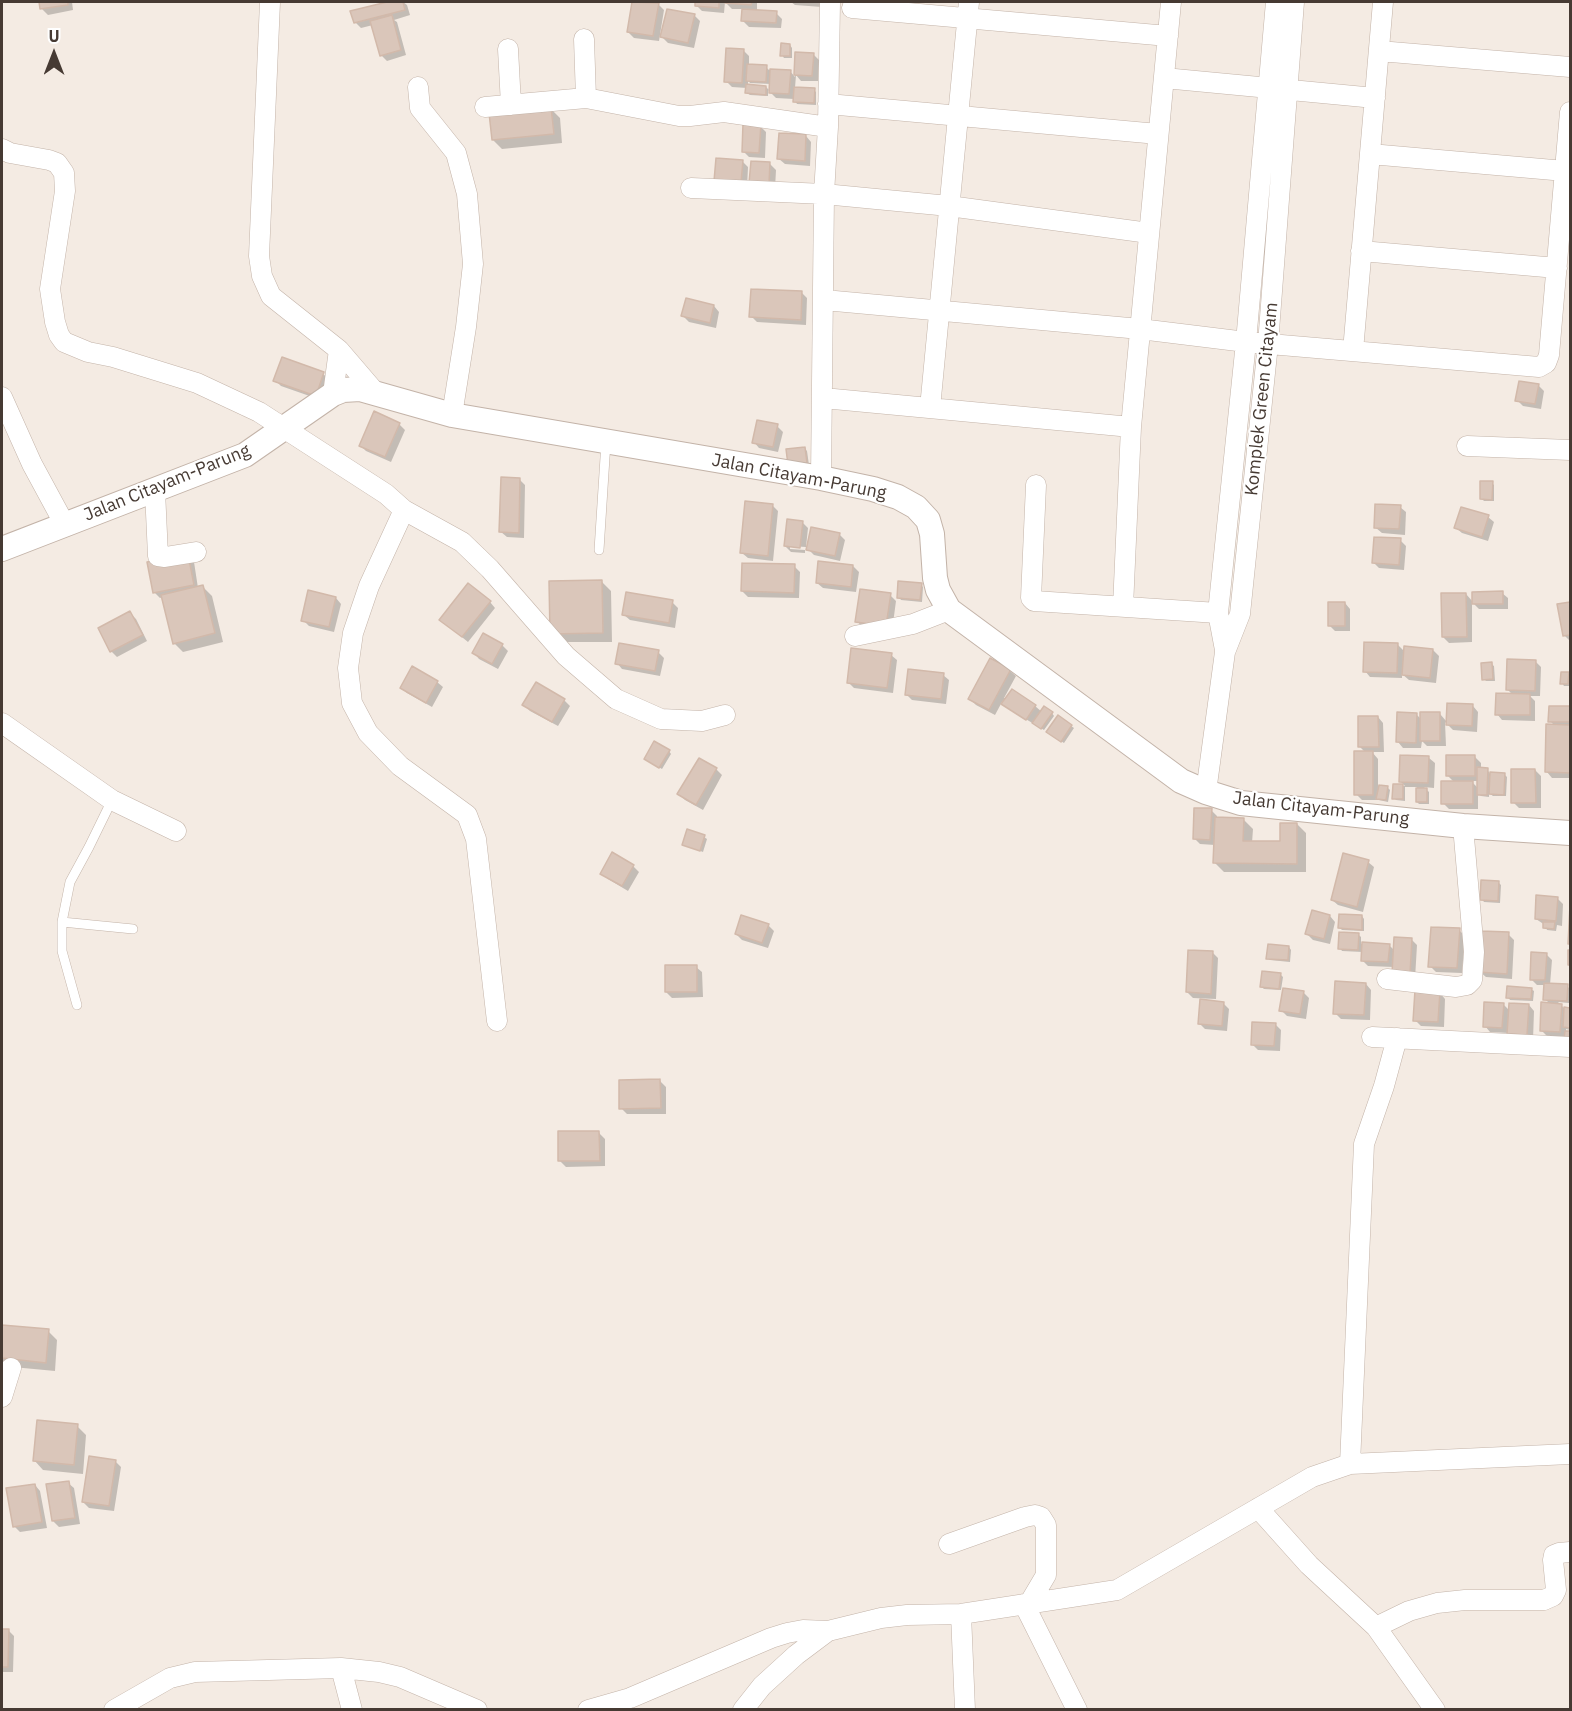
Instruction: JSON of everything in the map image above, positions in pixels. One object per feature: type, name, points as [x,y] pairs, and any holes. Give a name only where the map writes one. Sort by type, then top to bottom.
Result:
[{"type":"street","points":[[270,2],[259,256],[262,276],[271,296],[339,350],[375,392]]},
{"type":"street","points":[[821,478],[824,194],[828,127],[830,2]]},
{"type":"street","points":[[1123,607],[1131,426],[1171,2]]},
{"type":"street","points":[[1225,652],[1218,613],[1246,342],[1277,88],[1276,2]]},
{"type":"street","name":"Komplek Green Citayam","points":[[1206,792],[1225,652],[1240,614],[1268,344],[1277,88],[1294,2]]},
{"type":"street","points":[[1353,351],[1383,2]]},
{"type":"street","points":[[852,8],[969,9],[1168,36]]},
{"type":"street","points":[[930,408],[969,9]]},
{"type":"street","points":[[584,39],[586,98]]},
{"type":"street","points":[[508,49],[510,105]]},
{"type":"street","points":[[1378,51],[1570,67]]},
{"type":"street","points":[[1164,78],[1374,98]]},
{"type":"street","points":[[418,87],[420,108],[456,153],[467,194],[473,264],[452,415]]},
{"type":"street","points":[[485,107],[586,98],[679,116],[724,112],[828,127]]},
{"type":"street","points":[[828,104],[1158,134]]},
{"type":"street","points":[[824,300],[1140,329],[1246,342],[1539,367],[1546,363],[1549,355],[1570,112]]},
{"type":"street","points":[[2,149],[10,153],[57,163],[64,173],[65,191],[50,289],[55,322],[64,342],[88,352],[197,383],[259,412],[386,494],[404,510],[462,542],[490,569],[566,656],[616,699],[661,719],[702,721],[725,715]]},
{"type":"street","points":[[1370,154],[1565,171]]},
{"type":"street","points":[[691,188],[824,194],[949,206],[1149,233]]},
{"type":"street","points":[[1361,251],[1557,268]]},
{"type":"street","points":[[319,404],[339,350]]},
{"type":"street","name":"Jalan Citayam-Parung","points":[[2,549],[245,455],[319,404],[351,389],[375,392],[452,415],[821,478],[898,497],[916,507],[928,520],[932,534],[935,579],[949,610],[1181,781],[1206,792],[1241,803],[1463,826],[1570,833]]},
{"type":"street","points":[[2,397],[32,464],[65,525]]},
{"type":"street","points":[[823,398],[1131,426]]},
{"type":"street","points":[[1467,446],[1570,450]]},
{"type":"street","points":[[1036,485],[1031,598],[1039,602],[1218,613]]},
{"type":"street","points":[[155,491],[158,556],[196,552]]},
{"type":"street","points":[[404,510],[369,586],[353,633],[348,668],[352,703],[368,733],[400,766],[467,815],[476,839],[497,1022]]},
{"type":"street","points":[[855,636],[913,624],[949,610]]},
{"type":"street","points":[[2,723],[112,800],[176,831]]},
{"type":"street","points":[[1387,979],[1456,987],[1467,985],[1472,980],[1474,952],[1463,826]]},
{"type":"street","points":[[1372,1036],[1570,1047]]},
{"type":"street","points":[[1350,1464],[1364,1143],[1384,1086],[1397,1038]]},
{"type":"street","points":[[2,1397],[11,1368]]},
{"type":"street","points":[[588,1710],[630,1698],[771,1638],[803,1630],[828,1630],[898,1616],[961,1614],[995,1609],[1031,1598],[1117,1590],[1312,1477],[1350,1464],[1570,1454]]},
{"type":"street","points":[[1258,1508],[1309,1565],[1376,1627],[1435,1710]]},
{"type":"street","points":[[949,1544],[1025,1517],[1035,1515],[1041,1517],[1046,1524],[1046,1575],[1031,1598]]},
{"type":"street","points":[[1376,1627],[1409,1611],[1437,1604],[1466,1600],[1544,1600],[1553,1596],[1556,1590],[1554,1555],[1559,1552],[1570,1552]]},
{"type":"street","points":[[1031,1598],[1077,1710]]},
{"type":"street","points":[[961,1614],[965,1710]]},
{"type":"street","points":[[743,1710],[762,1686],[828,1630]]},
{"type":"street","points":[[341,1668],[351,1710]]},
{"type":"street","points":[[114,1710],[170,1678],[195,1672],[341,1668],[380,1672],[400,1677],[477,1710]]},
{"type":"lane","points":[[599,550],[606,442]]},
{"type":"lane","points":[[77,1005],[62,951],[62,922],[70,882],[112,800]]},
{"type":"lane","points":[[62,922],[133,929]]},
{"type":"building","points":[[39,2],[68,2],[68,5],[40,9]]},
{"type":"building","points":[[387,2],[403,2],[405,10],[354,23],[350,11]]},
{"type":"building","points":[[632,2],[659,3],[653,36],[627,32]]},
{"type":"building","points":[[695,2],[719,2],[719,8],[695,6]]},
{"type":"building","points":[[725,2],[752,2],[751,5]]},
{"type":"building","points":[[667,9],[695,14],[688,43],[660,37]]},
{"type":"building","points":[[742,9],[777,11],[776,23],[741,21]]},
{"type":"building","points":[[392,15],[401,50],[380,56],[370,21]]},
{"type":"building","points":[[781,43],[790,44],[790,56],[780,56]]},
{"type":"building","points":[[726,48],[744,49],[742,83],[724,82]]},
{"type":"building","points":[[795,52],[814,53],[812,76],[794,75]]},
{"type":"building","points":[[747,64],[767,65],[766,82],[746,81]]},
{"type":"building","points":[[770,69],[791,70],[789,94],[769,93]]},
{"type":"building","points":[[746,84],[766,86],[766,95],[745,93]]},
{"type":"building","points":[[794,87],[815,88],[814,103],[793,102]]},
{"type":"building","points":[[551,107],[554,134],[492,140],[489,113]]},
{"type":"building","points":[[743,123],[761,124],[759,153],[742,152]]},
{"type":"building","points":[[779,133],[806,134],[805,161],[777,159]]},
{"type":"building","points":[[716,158],[743,160],[741,183],[714,181]]},
{"type":"building","points":[[751,161],[770,162],[769,184],[749,183]]},
{"type":"building","points":[[751,289],[802,291],[801,320],[749,317]]},
{"type":"building","points":[[686,298],[714,305],[710,323],[681,316]]},
{"type":"building","points":[[282,357],[324,372],[316,396],[273,381]]},
{"type":"building","points":[[1519,381],[1539,384],[1535,404],[1515,401]]},
{"type":"building","points":[[374,411],[400,423],[385,457],[359,446]]},
{"type":"building","points":[[757,420],[778,424],[773,447],[752,443]]},
{"type":"building","points":[[805,447],[807,463],[788,465],[786,449]]},
{"type":"building","points":[[501,477],[520,478],[519,533],[499,532]]},
{"type":"building","points":[[1480,481],[1493,481],[1492,500],[1480,499]]},
{"type":"building","points":[[745,501],[773,504],[768,556],[740,553]]},
{"type":"building","points":[[1375,504],[1401,505],[1399,529],[1374,528]]},
{"type":"building","points":[[1461,507],[1489,515],[1482,537],[1454,528]]},
{"type":"building","points":[[787,519],[803,521],[800,548],[784,546]]},
{"type":"building","points":[[811,527],[840,533],[835,556],[806,550]]},
{"type":"building","points":[[1374,537],[1401,538],[1399,565],[1372,563]]},
{"type":"building","points":[[188,554],[194,585],[153,593],[147,562]]},
{"type":"building","points":[[818,561],[853,565],[851,587],[816,583]]},
{"type":"building","points":[[742,563],[795,564],[794,593],[741,591]]},
{"type":"building","points":[[602,580],[603,633],[550,634],[549,581]]},
{"type":"building","points":[[898,581],[922,583],[920,600],[897,598]]},
{"type":"building","points":[[468,583],[491,601],[462,637],[439,620]]},
{"type":"building","points":[[203,585],[215,633],[173,644],[161,595]]},
{"type":"building","points":[[860,589],[891,593],[886,626],[855,622]]},
{"type":"building","points":[[308,590],[336,597],[329,627],[301,621]]},
{"type":"building","points":[[1503,591],[1503,604],[1472,604],[1472,592]]},
{"type":"building","points":[[626,592],[673,600],[669,623],[622,615]]},
{"type":"building","points":[[1441,593],[1466,593],[1467,637],[1442,637]]},
{"type":"building","points":[[1328,602],[1345,602],[1345,626],[1328,626]]},
{"type":"building","points":[[1570,602],[1570,635],[1563,636],[1557,604]]},
{"type":"building","points":[[130,611],[143,635],[110,652],[98,628]]},
{"type":"building","points":[[483,633],[503,644],[492,664],[472,653]]},
{"type":"building","points":[[1364,642],[1398,643],[1397,673],[1363,672]]},
{"type":"building","points":[[619,643],[659,650],[655,671],[615,664]]},
{"type":"building","points":[[1404,646],[1433,649],[1430,678],[1402,675]]},
{"type":"building","points":[[851,648],[892,653],[887,688],[847,683]]},
{"type":"building","points":[[990,658],[1011,669],[989,710],[968,699]]},
{"type":"building","points":[[1507,659],[1536,660],[1535,691],[1506,690]]},
{"type":"building","points":[[1492,662],[1493,679],[1482,680],[1481,663]]},
{"type":"building","points":[[412,666],[438,681],[426,703],[400,688]]},
{"type":"building","points":[[908,669],[944,673],[941,699],[905,695]]},
{"type":"building","points":[[1561,672],[1569,672],[1568,684],[1560,684]]},
{"type":"building","points":[[536,682],[565,699],[552,722],[522,705]]},
{"type":"building","points":[[1012,689],[1036,705],[1026,720],[1001,704]]},
{"type":"building","points":[[1496,693],[1530,694],[1530,715],[1495,715]]},
{"type":"building","points":[[1447,703],[1473,704],[1472,726],[1446,725]]},
{"type":"building","points":[[1044,706],[1053,712],[1041,729],[1032,723]]},
{"type":"building","points":[[1549,706],[1570,706],[1570,722],[1548,722]]},
{"type":"building","points":[[1397,712],[1417,713],[1416,743],[1396,742]]},
{"type":"building","points":[[1420,712],[1440,712],[1440,741],[1420,741]]},
{"type":"building","points":[[1058,715],[1072,725],[1061,742],[1046,732]]},
{"type":"building","points":[[1358,716],[1378,716],[1379,747],[1358,747]]},
{"type":"building","points":[[1546,724],[1570,725],[1570,773],[1545,772]]},
{"type":"building","points":[[654,741],[670,750],[659,768],[644,759]]},
{"type":"building","points":[[1354,751],[1373,751],[1373,795],[1354,795]]},
{"type":"building","points":[[1400,755],[1429,756],[1428,783],[1399,782]]},
{"type":"building","points":[[1446,755],[1475,755],[1475,776],[1446,776]]},
{"type":"building","points":[[699,758],[717,768],[696,805],[677,794]]},
{"type":"building","points":[[1477,767],[1488,768],[1487,795],[1477,795]]},
{"type":"building","points":[[1511,769],[1535,769],[1536,803],[1511,803]]},
{"type":"building","points":[[1490,772],[1505,773],[1504,795],[1489,794]]},
{"type":"building","points":[[1441,781],[1473,781],[1473,804],[1441,804]]},
{"type":"building","points":[[1393,784],[1403,784],[1403,799],[1392,799]]},
{"type":"building","points":[[1379,785],[1388,786],[1386,800],[1376,799]]},
{"type":"building","points":[[1416,788],[1427,788],[1427,802],[1416,802]]},
{"type":"building","points":[[1194,808],[1212,808],[1210,840],[1193,839]]},
{"type":"building","points":[[1215,817],[1244,818],[1243,841],[1280,841],[1280,823],[1297,823],[1297,864],[1213,863]]},
{"type":"building","points":[[687,829],[705,835],[700,851],[682,845]]},
{"type":"building","points":[[612,852],[634,865],[622,886],[600,874]]},
{"type":"building","points":[[1343,853],[1369,860],[1357,907],[1331,900]]},
{"type":"building","points":[[1481,880],[1499,881],[1498,901],[1480,900]]},
{"type":"building","points":[[1536,895],[1558,897],[1556,921],[1535,919]]},
{"type":"building","points":[[1570,905],[1570,944],[1568,944]]},
{"type":"building","points":[[1312,910],[1330,915],[1324,939],[1305,934]]},
{"type":"building","points":[[1339,914],[1362,915],[1362,930],[1338,928]]},
{"type":"building","points":[[741,915],[769,924],[762,943],[735,934]]},
{"type":"building","points":[[1543,922],[1555,922],[1554,929],[1543,928]]},
{"type":"building","points":[[1431,927],[1460,928],[1457,968],[1428,967]]},
{"type":"building","points":[[1481,931],[1509,932],[1507,974],[1478,972]]},
{"type":"building","points":[[1339,932],[1359,933],[1358,950],[1338,949]]},
{"type":"building","points":[[1394,937],[1412,938],[1410,974],[1392,973]]},
{"type":"building","points":[[1362,942],[1390,944],[1388,962],[1361,961]]},
{"type":"building","points":[[1268,944],[1289,946],[1288,960],[1266,959]]},
{"type":"building","points":[[1188,950],[1213,951],[1211,994],[1186,992]]},
{"type":"building","points":[[1568,950],[1570,950],[1570,965],[1568,965]]},
{"type":"building","points":[[1531,952],[1547,953],[1545,980],[1530,980]]},
{"type":"building","points":[[665,965],[697,965],[697,992],[665,992]]},
{"type":"building","points":[[1262,971],[1281,973],[1279,989],[1260,987]]},
{"type":"building","points":[[1335,981],[1366,983],[1364,1015],[1333,1014]]},
{"type":"building","points":[[1544,983],[1568,984],[1567,1001],[1543,1000]]},
{"type":"building","points":[[1507,986],[1532,988],[1531,999],[1506,998]]},
{"type":"building","points":[[1283,988],[1304,991],[1300,1014],[1279,1011]]},
{"type":"building","points":[[1415,990],[1440,991],[1438,1022],[1413,1021]]},
{"type":"building","points":[[1200,999],[1224,1002],[1222,1026],[1198,1024]]},
{"type":"building","points":[[1484,1002],[1504,1003],[1502,1028],[1483,1027]]},
{"type":"building","points":[[1541,1002],[1562,1004],[1560,1032],[1540,1031]]},
{"type":"building","points":[[1509,1003],[1529,1004],[1527,1035],[1507,1034]]},
{"type":"building","points":[[1564,1007],[1570,1008],[1570,1028],[1563,1027]]},
{"type":"building","points":[[1252,1022],[1276,1023],[1274,1046],[1251,1045]]},
{"type":"building","points":[[1565,1031],[1570,1031],[1570,1039],[1564,1038]]},
{"type":"building","points":[[660,1079],[661,1108],[619,1109],[619,1080]]},
{"type":"building","points":[[558,1131],[599,1131],[600,1161],[558,1161]]},
{"type":"building","points":[[2,1325],[49,1329],[46,1363],[2,1358]]},
{"type":"building","points":[[37,1420],[78,1424],[74,1465],[33,1461]]},
{"type":"building","points":[[89,1456],[116,1460],[109,1506],[82,1502]]},
{"type":"building","points":[[69,1481],[75,1518],[52,1521],[46,1484]]},
{"type":"building","points":[[35,1484],[42,1522],[13,1527],[6,1488]]},
{"type":"building","points":[[2,1629],[9,1629],[8,1667],[2,1667]]}]
